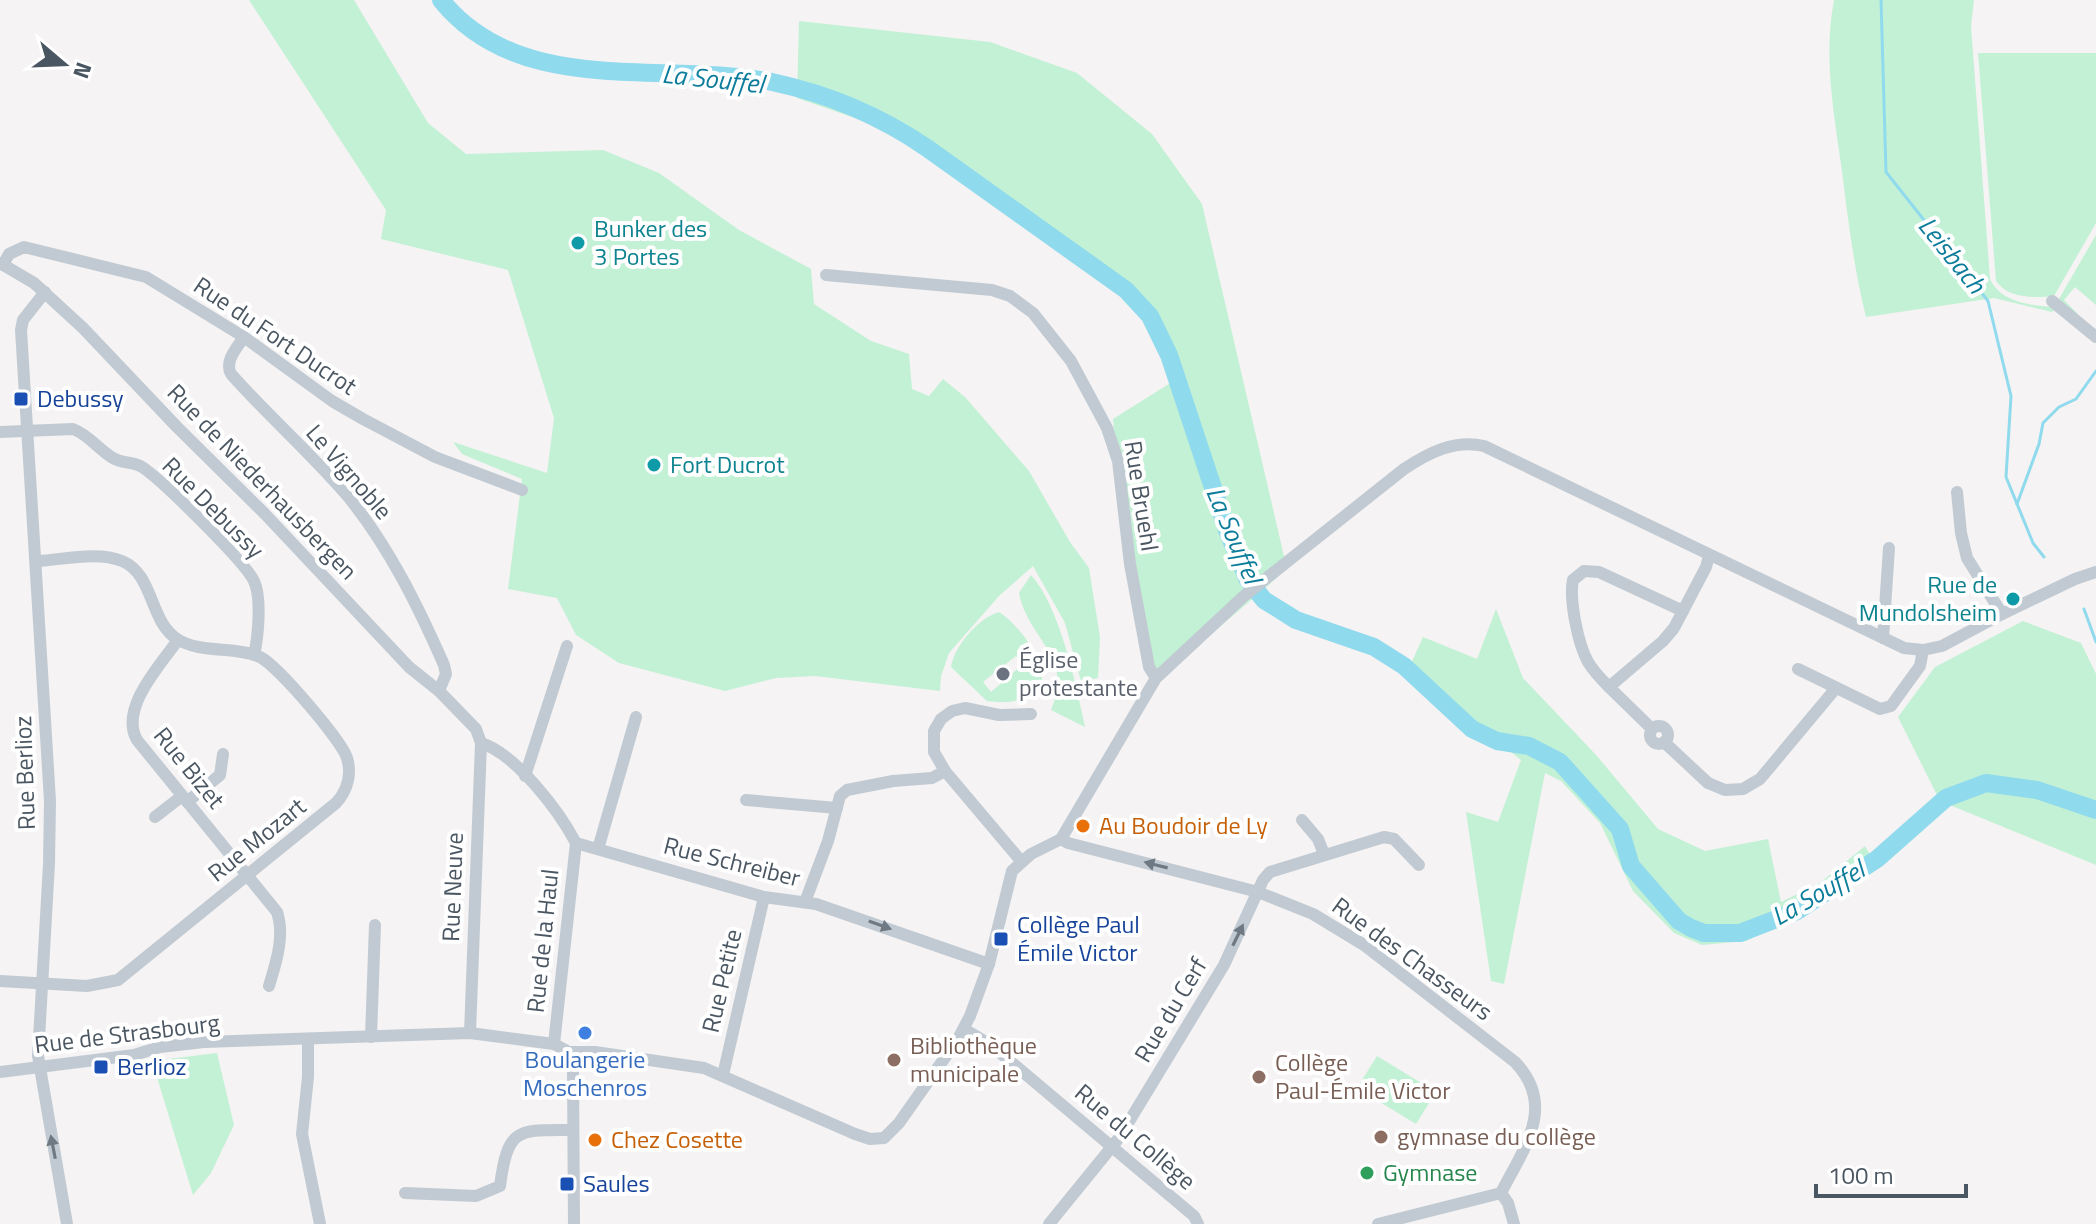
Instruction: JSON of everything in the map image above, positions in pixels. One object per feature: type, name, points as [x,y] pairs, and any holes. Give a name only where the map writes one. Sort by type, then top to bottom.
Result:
[{"type":"street","name":"Rue du Fort Ducrot","points":[[1,264],[9,254],[24,247],[146,277],[244,337],[332,401],[388,434],[435,457],[522,490]]},
{"type":"street","name":"Rue de Niederhausbergen","points":[[1,264],[45,292],[265,514],[409,667],[439,691],[476,729],[481,743]]},
{"type":"street","name":"Rue Bruehl","points":[[826,275],[992,290],[1010,296],[1033,313],[1071,361],[1107,428],[1118,461],[1130,564],[1149,667],[1156,678]]},
{"type":"street","name":"Rue Berlioz","points":[[45,292],[22,325],[50,801],[39,1067],[67,1224]]},
{"type":"street","points":[[2052,301],[2096,337]]},
{"type":"street","name":"Le Vignoble","points":[[244,337],[230,358],[228,369],[350,500],[384,549],[411,592],[444,665],[446,674],[439,691]]},
{"type":"street","name":"Rue Debussy","points":[[0,432],[73,429],[83,433],[115,460],[141,466],[201,522],[255,582],[258,612],[254,655]]},
{"type":"street","points":[[574,1224],[573,1071],[569,1052],[595,1052],[688,1064],[723,1075],[855,1134],[870,1139],[884,1138],[899,1123],[964,1029],[989,964],[1012,871],[1021,861],[1061,839],[1156,678],[1262,581],[1404,469],[1445,447],[1466,444],[1484,446],[1685,540],[1709,556],[1904,648],[1923,650],[1942,646],[2002,614],[2096,572]]},
{"type":"street","points":[[1957,492],[1967,558],[2002,614]]},
{"type":"street","points":[[1883,638],[1889,548]]},
{"type":"street","points":[[1609,687],[1663,641],[1683,611],[1709,556]]},
{"type":"street","points":[[37,561],[101,558],[125,562],[139,574],[167,628],[178,640],[254,655]]},
{"type":"street","points":[[1683,611],[1599,572],[1584,571],[1573,580],[1570,594],[1586,659],[1609,687],[1652,729],[1660,726],[1666,730],[1664,742],[1708,783],[1725,790],[1743,789],[1760,779],[1836,688]]},
{"type":"street","name":"Rue Bizet","points":[[178,640],[138,700],[131,723],[137,740],[273,905],[280,918],[278,953],[269,986]]},
{"type":"street","points":[[525,776],[567,646]]},
{"type":"street","points":[[1798,669],[1880,709],[1891,706],[1920,666],[1923,650]]},
{"type":"street","name":"Rue Mozart","points":[[0,981],[99,985],[118,980],[336,803],[346,788],[349,769],[346,753],[274,666],[254,655]]},
{"type":"street","points":[[1021,861],[945,771],[934,752],[934,731],[941,719],[952,711],[965,708],[999,715],[1031,714]]},
{"type":"street","points":[[598,849],[636,717]]},
{"type":"street","points":[[481,743],[493,747],[525,776],[561,816],[576,843]]},
{"type":"street","name":"Rue Neuve","points":[[470,1033],[481,743]]},
{"type":"street","points":[[480,761],[500,753]]},
{"type":"street","points":[[155,817],[220,775],[223,754]]},
{"type":"street","points":[[805,902],[840,796],[847,790],[893,781],[932,778],[945,771]]},
{"type":"street","points":[[746,800],[837,808]]},
{"type":"street","points":[[1302,820],[1318,839],[1324,854]]},
{"type":"street","points":[[1258,892],[1270,872],[1384,837],[1394,839],[1419,865]]},
{"type":"street","name":"Rue des Chasseurs","points":[[1061,839],[1258,892],[1313,914],[1364,945],[1515,1062],[1527,1075],[1534,1090],[1533,1124],[1526,1147],[1501,1193]]},
{"type":"street","name":"Rue Schreiber","points":[[576,843],[764,897],[805,902],[858,916],[989,964]]},
{"type":"street","name":"Rue de la Haul","points":[[554,1044],[576,843]]},
{"type":"street","name":"Rue du Cerf","points":[[1049,1224],[1113,1147],[1224,965],[1258,892]]},
{"type":"street","name":"Rue Petite","points":[[723,1075],[764,897]]},
{"type":"street","points":[[371,1037],[375,925]]},
{"type":"street","name":"Rue du Collège","points":[[964,1029],[992,1046],[1194,1216],[1198,1224]]},
{"type":"street","name":"Rue de Strasbourg","points":[[0,1072],[134,1055],[160,1047],[196,1043],[470,1033],[554,1044],[569,1052]]},
{"type":"street","points":[[308,1039],[302,1134],[320,1224]]},
{"type":"street","points":[[405,1193],[476,1196],[500,1186],[504,1157],[519,1134],[530,1130],[573,1130]]},
{"type":"street","points":[[1378,1224],[1501,1193],[1508,1203],[1514,1224]]},
{"type":"green space","points":[[249,0],[354,0],[428,123],[466,154],[603,150],[659,173],[739,230],[811,269],[814,304],[871,341],[909,354],[912,389],[929,396],[943,379],[965,397],[1029,471],[1070,542],[1089,568],[1100,637],[1098,678],[1081,681],[1065,623],[1033,566],[999,596],[949,653],[941,676],[940,691],[815,676],[776,678],[725,691],[619,663],[576,635],[557,598],[508,589],[522,479],[462,454],[453,442],[547,473],[554,418],[508,270],[381,239],[386,210]]},
{"type":"green space","points":[[1834,0],[1974,0],[1971,26],[1990,279],[2010,298],[2028,304],[2057,307],[2052,312],[1994,298],[1866,317],[1852,244],[1831,86],[1829,43]]},
{"type":"green space","points":[[799,21],[990,42],[1077,73],[1152,134],[1202,204],[1287,569],[1159,679],[1137,628],[1120,512],[1113,419],[1172,382],[1133,294],[878,126],[797,98]]},
{"type":"green space","points":[[1978,53],[2096,53],[2096,223],[2054,296],[2015,294],[1996,281]]},
{"type":"green space","points":[[2096,235],[2096,305],[2075,287],[2064,300],[2079,315],[2075,320],[2056,304]]},
{"type":"green space","points":[[1031,575],[1058,626],[1072,669],[1085,727],[1051,710],[1057,691],[1054,662],[1031,624],[1019,593]]},
{"type":"green space","points":[[1496,609],[1523,678],[1597,756],[1658,829],[1705,851],[1768,839],[1781,902],[1820,883],[1865,846],[1872,858],[1834,897],[1746,941],[1702,945],[1674,933],[1633,891],[1600,823],[1561,781],[1545,773],[1504,984],[1491,981],[1466,812],[1498,822],[1521,760],[1449,704],[1410,666],[1423,637],[1477,659]]},
{"type":"green space","points":[[999,612],[1014,625],[1029,643],[1039,663],[1042,683],[1024,698],[987,701],[951,667],[968,634]],"holes":[[[1016,656],[1021,666],[991,692],[983,682]]]},
{"type":"green space","points":[[2023,621],[2081,643],[2096,674],[2096,865],[1940,801],[1898,717],[1935,667]]},
{"type":"green space","points":[[217,1053],[234,1125],[211,1173],[193,1195],[152,1061]]},
{"type":"green space","points":[[1377,1056],[1436,1092],[1416,1124],[1357,1088]]},
{"type":"waterway","name":"La Souffel","points":[[441,0],[474,31],[511,51],[552,64],[595,70],[729,76],[772,82],[852,107],[890,125],[927,148],[1126,290],[1150,316],[1169,355],[1227,530],[1248,580],[1264,600],[1296,620],[1374,647],[1404,666],[1472,729],[1497,741],[1529,746],[1560,762],[1620,829],[1631,866],[1679,921],[1691,928],[1704,933],[1740,933],[1797,911],[1877,859],[1946,798],[1986,783],[2037,790],[2096,810]]},
{"type":"waterway","name":"Leisbach","points":[[1881,0],[1886,172],[1988,301],[2011,396],[2006,477],[2033,543],[2044,557]]},
{"type":"waterway","points":[[2017,504],[2039,444],[2043,423],[2059,407],[2076,399],[2096,371]]},
{"type":"waterway","name":"Leisbach","points":[[2084,609],[2096,642]]},
{"type":"place","name":"Bunker des 3 Portes","points":[[578,243]]},
{"type":"place","name":"Debussy","points":[[21,399]]},
{"type":"place","name":"Fort Ducrot","points":[[654,465]]},
{"type":"place","name":"Rue de Mundolsheim","points":[[2013,599]]},
{"type":"place","name":"Église protestante","points":[[1003,674]]},
{"type":"place","name":"Au Boudoir de Ly","points":[[1083,826]]},
{"type":"place","name":"Collège Paul Émile Victor","points":[[1001,939]]},
{"type":"place","name":"Boulangerie Moschenros","points":[[585,1033]]},
{"type":"place","name":"Bibliothèque municipale","points":[[894,1060]]},
{"type":"place","name":"Berlioz","points":[[101,1067]]},
{"type":"place","name":"Collège Paul-Émile Victor","points":[[1259,1077]]},
{"type":"place","name":"gymnase du collège","points":[[1381,1137]]},
{"type":"place","name":"Chez Cosette","points":[[595,1140]]},
{"type":"place","name":"Gymnase","points":[[1367,1173]]},
{"type":"place","name":"Saules","points":[[567,1184]]}]
